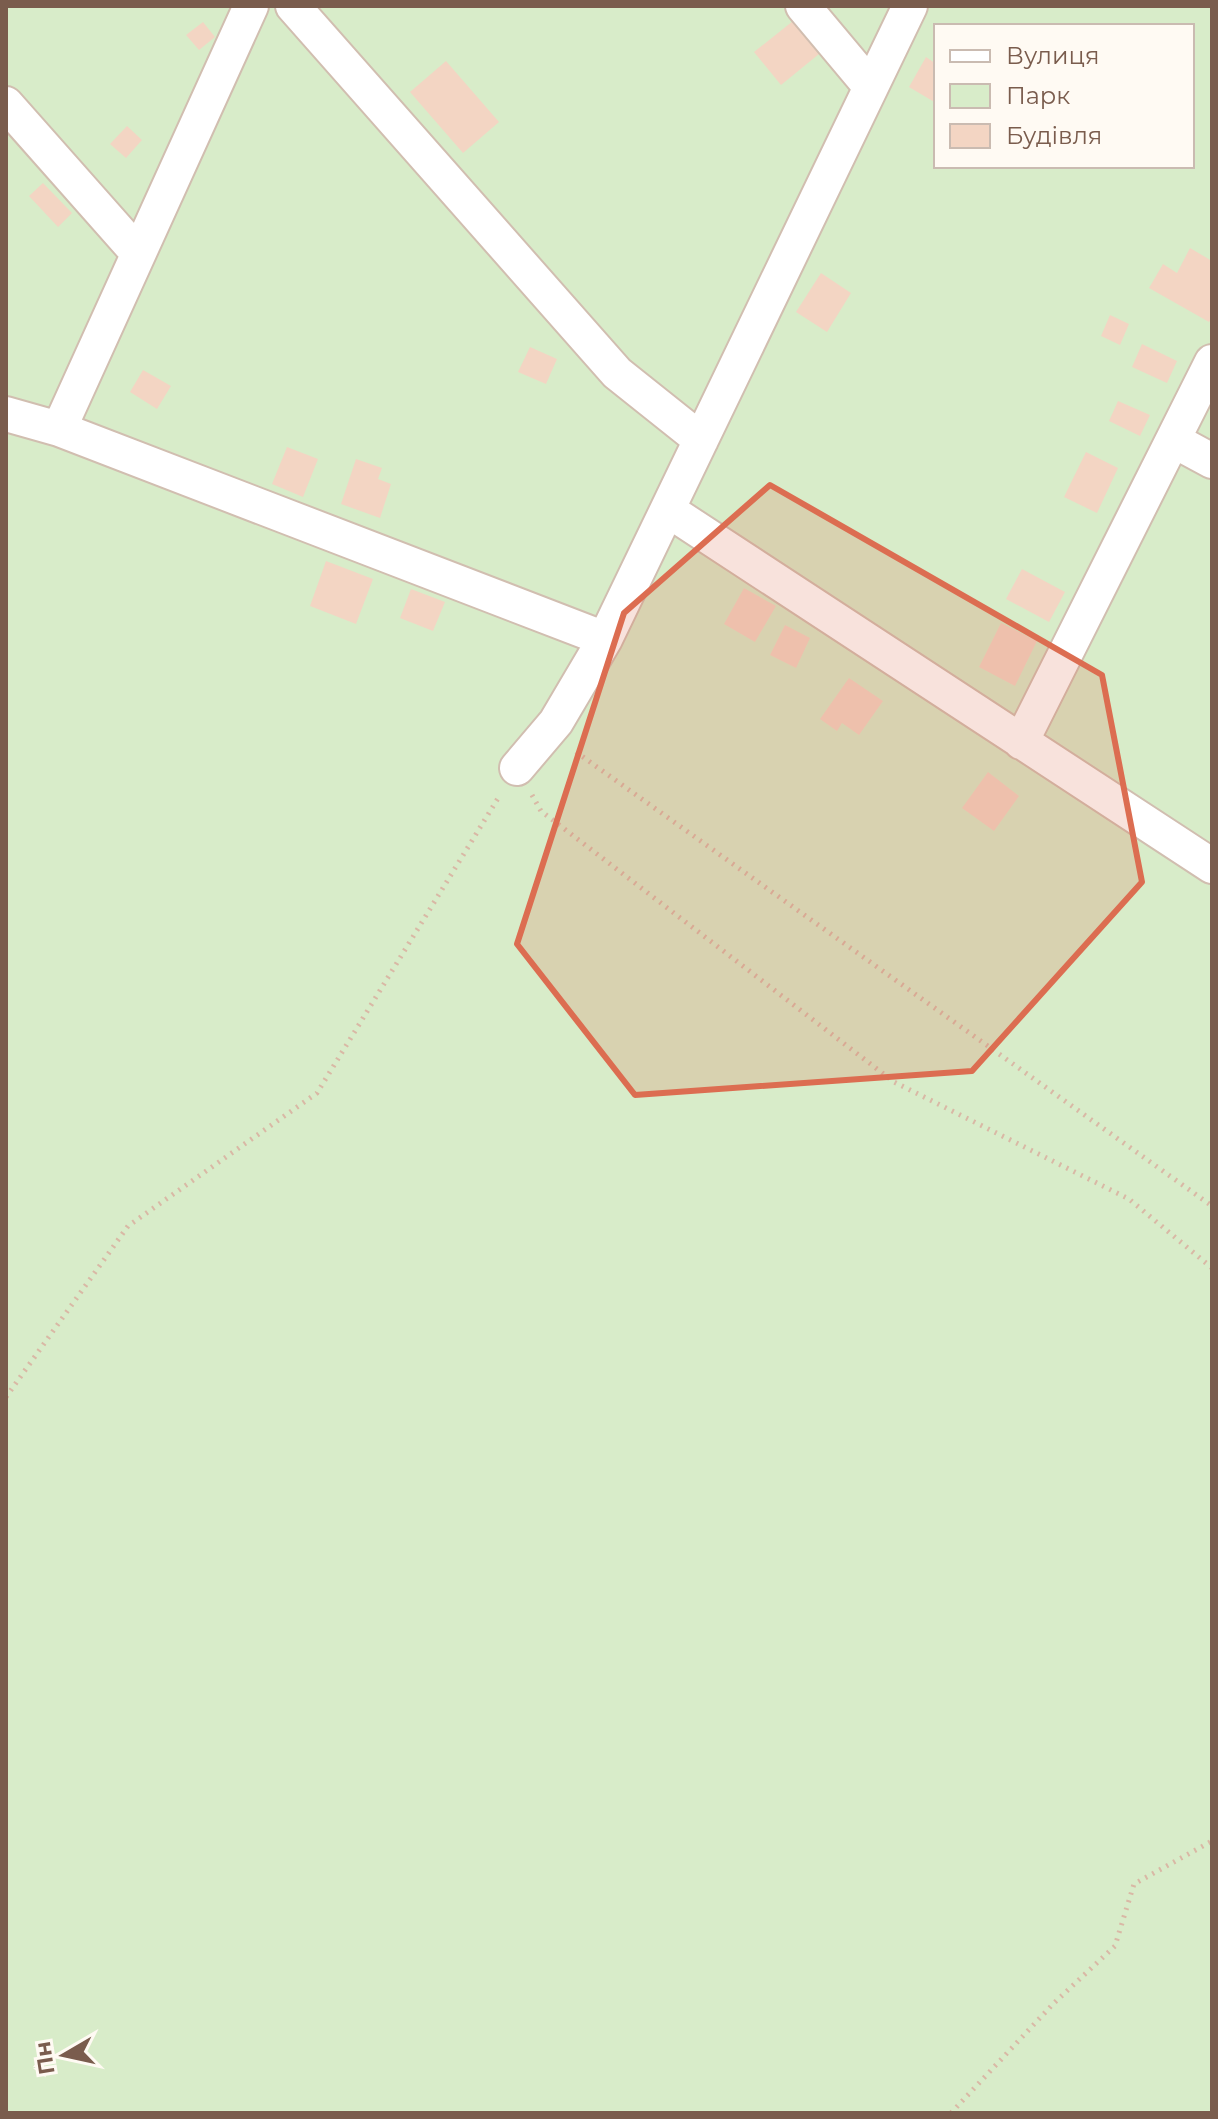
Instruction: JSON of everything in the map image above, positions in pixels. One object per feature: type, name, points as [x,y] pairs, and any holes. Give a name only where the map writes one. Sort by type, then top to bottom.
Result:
[{"type":"street","points":[[59,429],[251,6]]},
{"type":"street","points":[[293,6],[617,373],[701,440]]},
{"type":"street","points":[[803,6],[870,86]]},
{"type":"street","points":[[517,768],[556,722],[605,639],[910,6]]},
{"type":"street","points":[[6,104],[137,252]]},
{"type":"street","points":[[1021,742],[1212,362]]},
{"type":"street","points":[[6,414],[59,429],[605,639]]},
{"type":"street","points":[[1173,440],[1212,461]]},
{"type":"street","points":[[668,510],[1212,866]]},
{"type":"path","points":[[556,722],[566,745],[1212,1206]]},
{"type":"path","points":[[6,1397],[128,1226],[317,1093],[517,768],[541,811],[894,1082],[1129,1199],[1212,1268]]},
{"type":"path","points":[[951,2113],[1043,2015],[1115,1946],[1134,1884],[1212,1841]]},
{"type":"highlighted area","points":[[770,485],[1102,675],[1142,882],[972,1071],[635,1095],[517,944],[624,613]]},
{"type":"green space","points":[[6,6],[1212,6],[1212,2113],[6,2113]]},
{"type":"building","points":[[793,21],[819,54],[781,85],[754,52]]},
{"type":"building","points":[[203,22],[215,37],[199,50],[186,35]]},
{"type":"building","points":[[926,57],[934,63],[934,102],[909,87]]},
{"type":"building","points":[[446,61],[499,122],[463,153],[410,92]]},
{"type":"building","points":[[127,126],[142,140],[126,158],[110,144]]},
{"type":"building","points":[[43,183],[72,213],[58,227],[29,196]]},
{"type":"building","points":[[1190,248],[1212,261],[1212,317],[1209,322],[1149,288],[1163,264],[1177,273]]},
{"type":"building","points":[[821,273],[851,293],[827,332],[796,312]]},
{"type":"building","points":[[1110,315],[1129,324],[1120,345],[1101,336]]},
{"type":"building","points":[[1142,344],[1177,361],[1167,383],[1132,367]]},
{"type":"building","points":[[530,347],[557,359],[546,384],[518,372]]},
{"type":"building","points":[[143,370],[171,386],[157,409],[130,392]]},
{"type":"building","points":[[1118,401],[1150,415],[1140,436],[1109,421]]},
{"type":"building","points":[[287,447],[318,459],[303,497],[272,484]]},
{"type":"building","points":[[1086,452],[1118,468],[1097,513],[1064,497]]},
{"type":"building","points":[[356,459],[382,468],[378,479],[391,484],[380,518],[341,504]]},
{"type":"building","points":[[326,561],[373,579],[356,624],[310,606]]},
{"type":"building","points":[[1022,569],[1065,592],[1049,622],[1006,599]]},
{"type":"building","points":[[744,588],[776,606],[755,642],[724,624]]},
{"type":"building","points":[[411,589],[445,602],[433,631],[400,618]]},
{"type":"building","points":[[1001,623],[1037,641],[1015,686],[979,667]]},
{"type":"building","points":[[785,625],[810,638],[796,668],[770,655]]},
{"type":"building","points":[[849,678],[883,701],[859,735],[842,723],[837,731],[820,719]]},
{"type":"building","points":[[988,772],[1019,796],[994,831],[962,808]]}]
